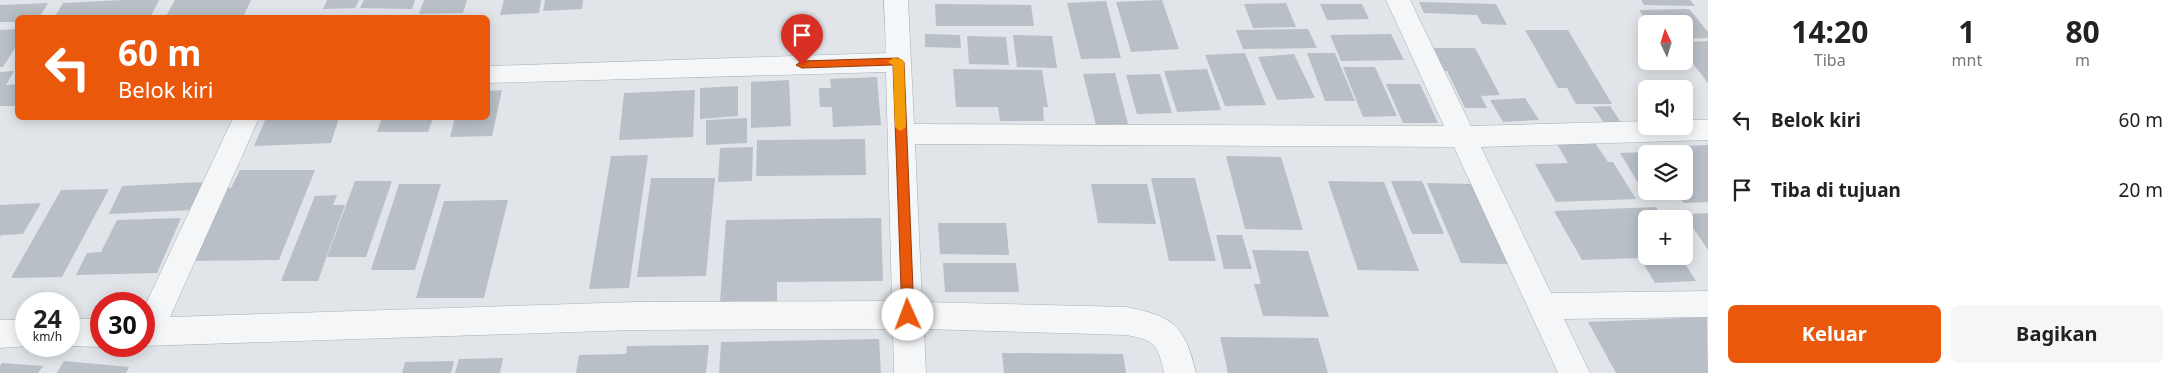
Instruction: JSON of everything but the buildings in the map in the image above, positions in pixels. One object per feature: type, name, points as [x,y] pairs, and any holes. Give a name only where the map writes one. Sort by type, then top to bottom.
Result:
[{"type":"street","points":[[896,0],[910,373]]},
{"type":"street","points":[[1398,0],[1574,373]]},
{"type":"street","points":[[492,74],[898,62]]},
{"type":"street","points":[[155,313],[245,120]]},
{"type":"street","points":[[901,134],[1462,137],[1708,130]]},
{"type":"street","points":[[1544,306],[1708,304]]},
{"type":"street","points":[[155,332],[636,316],[908,315],[1126,321],[1151,324],[1162,330],[1176,352],[1180,373]]},
{"type":"street","points":[[0,334],[15,334]]},
{"type":"slow traffic","points":[[893,62],[898,62],[900,127]]},
{"type":"route","points":[[802,65],[898,62],[908,315]]}]
